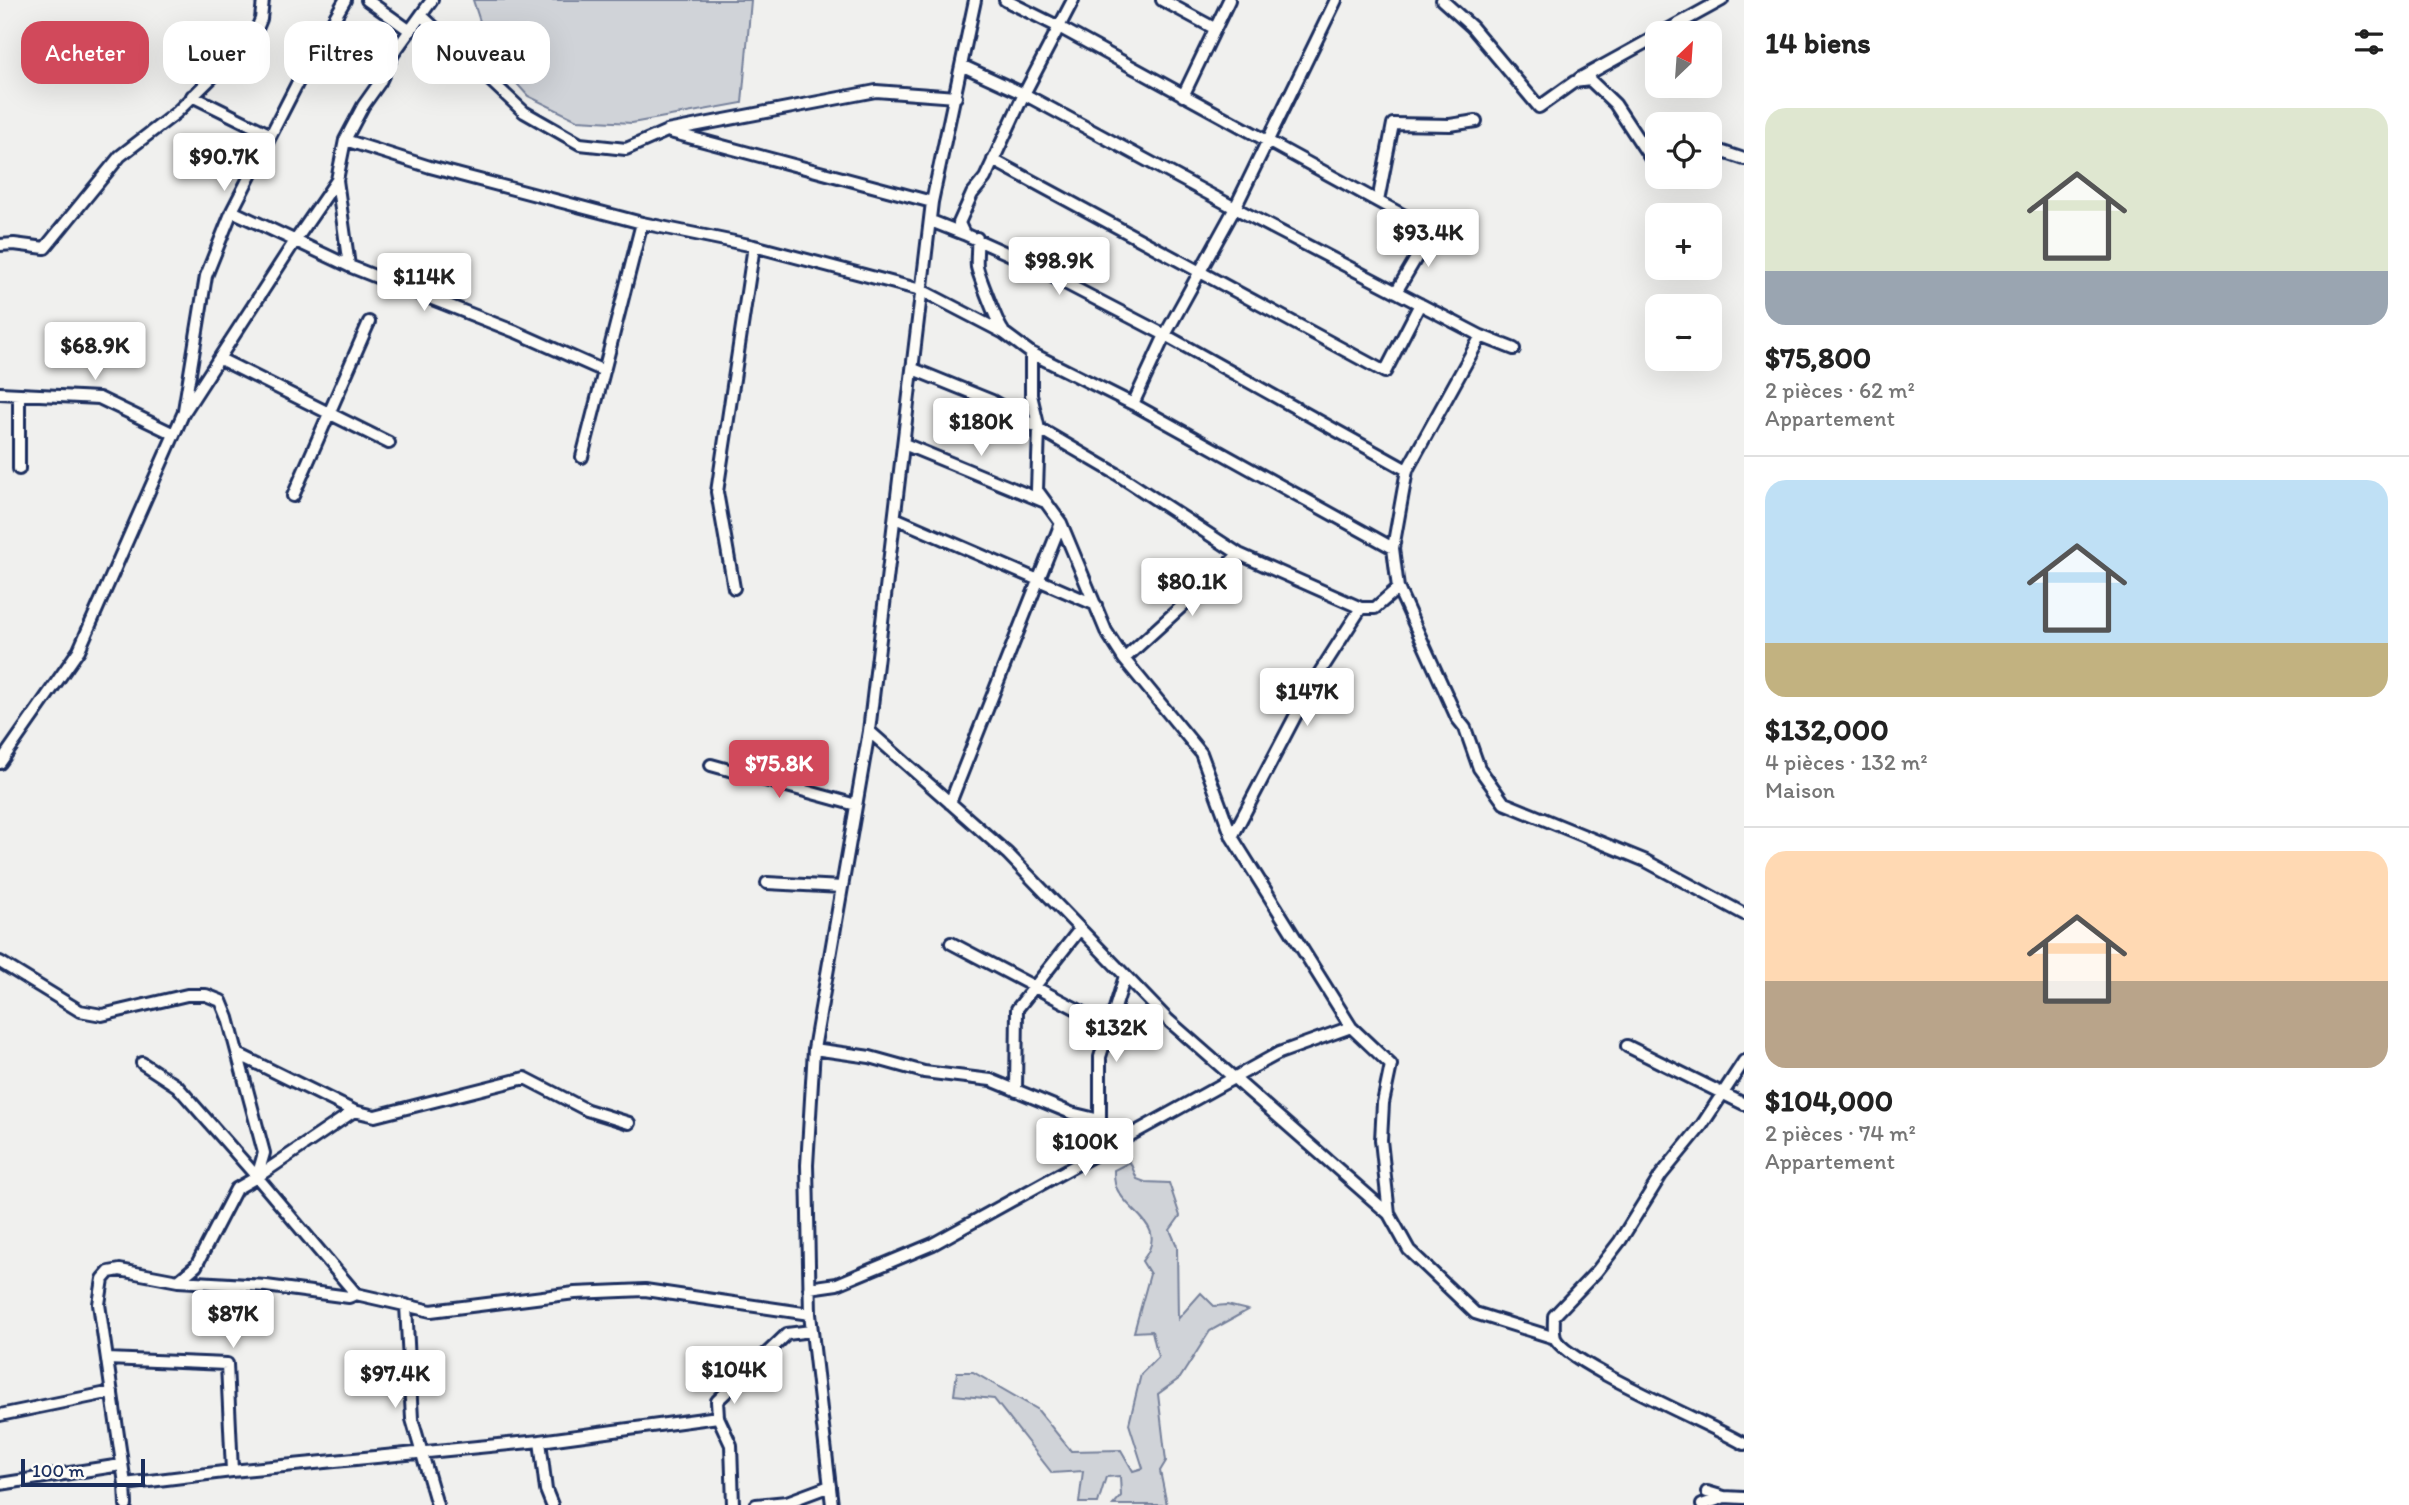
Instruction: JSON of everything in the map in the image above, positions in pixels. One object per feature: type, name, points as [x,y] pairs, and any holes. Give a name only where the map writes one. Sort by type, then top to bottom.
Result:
[{"type":"street","points":[[0,245],[44,248],[120,156],[176,113],[254,36],[261,19],[263,0]]},
{"type":"street","points":[[183,414],[206,276],[232,211],[345,0]]},
{"type":"street","points":[[367,0],[410,30]]},
{"type":"street","points":[[349,266],[337,180],[345,140],[363,106],[380,82],[393,54],[432,0]]},
{"type":"street","points":[[832,1505],[810,1314],[807,1165],[814,1049],[869,731],[932,202],[975,0]]},
{"type":"street","points":[[1005,0],[1432,231],[1396,292]]},
{"type":"street","points":[[964,234],[960,223],[972,194],[985,178],[1024,94],[1073,0]]},
{"type":"street","points":[[1162,0],[1214,27]]},
{"type":"street","points":[[1183,96],[1229,0]]},
{"type":"street","points":[[1133,404],[1165,335],[1235,208],[1336,0]]},
{"type":"street","points":[[1442,0],[1472,27],[1539,107],[1574,82],[1645,43]]},
{"type":"street","points":[[1684,21],[1722,0]]},
{"type":"street","points":[[422,16],[524,112],[580,144],[626,149],[667,131],[876,91],[956,97]]},
{"type":"street","points":[[963,66],[1024,94],[1481,336],[1514,349]]},
{"type":"street","points":[[1574,82],[1590,80],[1615,104],[1645,150]]},
{"type":"street","points":[[192,96],[271,135]]},
{"type":"street","points":[[1378,201],[1393,124],[1450,125],[1475,121]]},
{"type":"street","points":[[667,131],[932,202]]},
{"type":"street","points":[[345,140],[430,167],[642,223],[754,246],[921,290],[1004,333],[1031,353],[1133,404],[1394,548]]},
{"type":"street","points":[[1722,152],[1744,159]]},
{"type":"street","points":[[993,160],[1385,372],[1420,304]]},
{"type":"street","points":[[0,762],[79,650],[183,414],[337,180]]},
{"type":"street","points":[[232,211],[349,266],[516,332],[604,371]]},
{"type":"street","points":[[931,221],[977,239],[1165,335],[1407,470]]},
{"type":"street","points":[[582,457],[642,223]]},
{"type":"street","points":[[977,239],[977,266],[997,324],[1004,333]]},
{"type":"street","points":[[734,588],[718,492],[754,246]]},
{"type":"street","points":[[293,496],[369,322]]},
{"type":"street","points":[[1481,336],[1407,470],[1394,548],[1398,588],[1457,718],[1465,728],[1479,768],[1504,803],[1646,861],[1744,914]]},
{"type":"street","points":[[1031,353],[1031,395],[1040,429],[1037,490],[1061,523],[1106,631],[1124,659],[1201,753],[1232,837],[1351,1027],[1391,1065],[1383,1103],[1381,1140],[1389,1214]]},
{"type":"street","points":[[220,359],[389,443]]},
{"type":"street","points":[[913,369],[992,401],[1116,474],[1239,554],[1361,608],[1376,608],[1398,588]]},
{"type":"street","points":[[0,393],[99,398],[174,434]]},
{"type":"street","points":[[19,394],[19,469]]},
{"type":"street","points":[[904,444],[1045,502]]},
{"type":"street","points":[[895,518],[1096,605]]},
{"type":"street","points":[[950,803],[1061,523]]},
{"type":"street","points":[[1124,659],[1239,554]]},
{"type":"street","points":[[1232,837],[1311,686],[1361,608]]},
{"type":"street","points":[[869,731],[1008,854],[1168,1020],[1389,1214],[1409,1250],[1475,1313],[1555,1338],[1562,1346],[1598,1370],[1744,1444]]},
{"type":"street","points":[[711,765],[856,805]]},
{"type":"street","points":[[767,883],[842,887]]},
{"type":"street","points":[[1016,1090],[1017,1009],[1080,929]]},
{"type":"street","points":[[951,943],[1109,1026]]},
{"type":"street","points":[[0,962],[80,1011],[102,1015],[187,995],[206,995],[221,1001],[264,1153],[257,1177]]},
{"type":"street","points":[[1100,1152],[1100,1057],[1125,976]]},
{"type":"street","points":[[809,1288],[837,1284],[933,1244],[1279,1054],[1351,1027]]},
{"type":"street","points":[[1628,1046],[1744,1104]]},
{"type":"street","points":[[814,1049],[870,1057],[923,1072],[991,1080],[1071,1114],[1100,1120]]},
{"type":"street","points":[[237,1055],[354,1111],[375,1116],[525,1077],[587,1110],[629,1123]]},
{"type":"street","points":[[1555,1338],[1554,1316],[1570,1302],[1620,1241],[1661,1175],[1744,1062]]},
{"type":"street","points":[[142,1063],[177,1086],[356,1294]]},
{"type":"street","points":[[178,1281],[196,1266],[236,1189],[354,1111]]},
{"type":"street","points":[[126,1505],[99,1304],[103,1279],[109,1272],[120,1270],[178,1281],[266,1286],[349,1297],[356,1294],[431,1311],[575,1293],[645,1290],[810,1314]]},
{"type":"street","points":[[406,1305],[412,1419],[437,1505]]},
{"type":"street","points":[[733,1505],[731,1444],[719,1416],[717,1401],[787,1334],[811,1331]]},
{"type":"street","points":[[107,1359],[227,1364],[232,1471]]},
{"type":"street","points":[[0,1415],[112,1392]]},
{"type":"street","points":[[125,1484],[421,1451],[540,1441],[719,1416]]},
{"type":"street","points":[[540,1441],[546,1490],[552,1505]]},
{"type":"street","points":[[0,1484],[121,1465]]},
{"type":"street","points":[[756,1505],[787,1502],[830,1486]]},
{"type":"street","points":[[1707,1492],[1724,1497],[1744,1498]]},
{"type":"street","points":[[1702,1505],[1724,1497]]},
{"type":"shaded area","points":[[473,0],[751,0],[742,103],[632,123],[577,120],[528,96],[517,84],[550,84],[550,21],[480,21]]},
{"type":"shaded area","points":[[1130,1162],[1137,1179],[1169,1183],[1180,1216],[1170,1230],[1177,1246],[1178,1319],[1201,1293],[1214,1306],[1227,1305],[1248,1310],[1210,1331],[1180,1378],[1158,1394],[1166,1461],[1160,1471],[1167,1505],[1113,1505],[1121,1496],[1120,1476],[1106,1477],[1098,1503],[1079,1503],[1083,1471],[1052,1473],[994,1399],[954,1395],[957,1372],[973,1372],[1037,1409],[1071,1451],[1121,1450],[1133,1471],[1143,1468],[1129,1424],[1141,1374],[1158,1357],[1152,1331],[1134,1332],[1150,1274],[1142,1261],[1150,1249],[1152,1238],[1144,1221],[1121,1196],[1115,1185],[1114,1170]]}]
